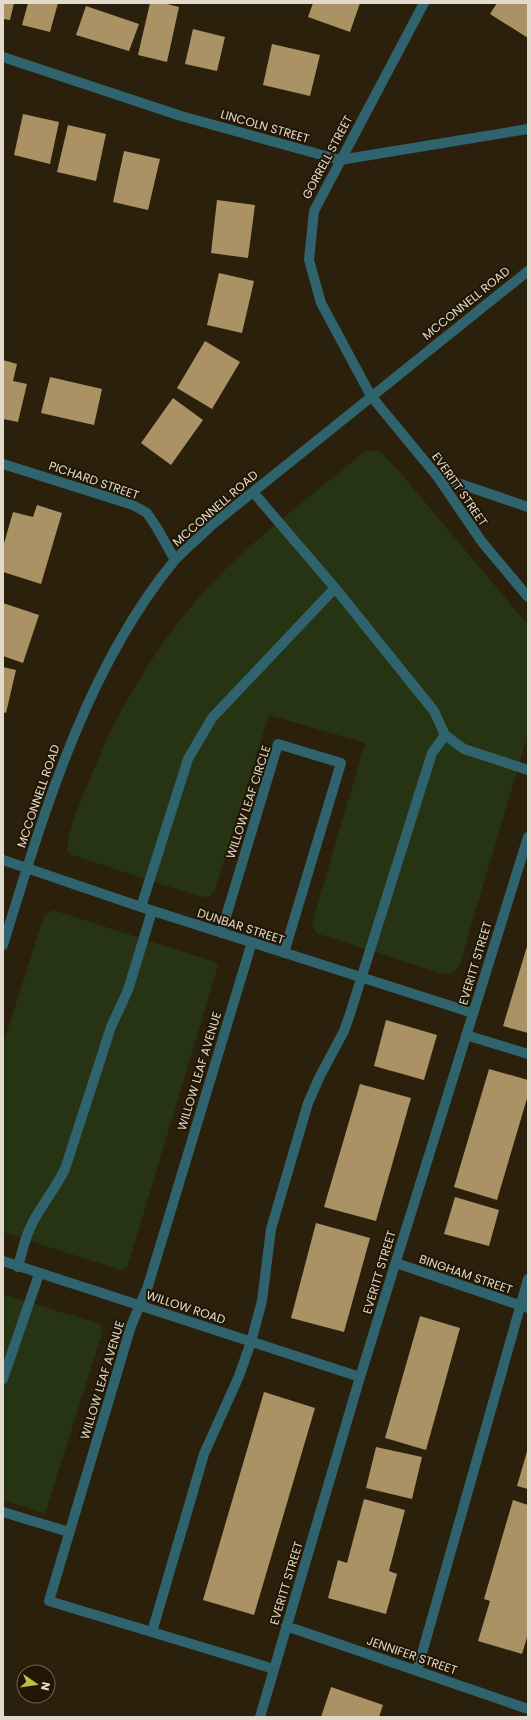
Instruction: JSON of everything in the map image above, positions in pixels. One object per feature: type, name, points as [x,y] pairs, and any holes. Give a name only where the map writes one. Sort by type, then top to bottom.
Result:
[{"type":"street","name":"GORRELL STREET","points":[[371,396],[320,303],[309,260],[314,211],[424,3]]},
{"type":"street","name":"LINCOLN STREET","points":[[3,57],[181,116],[340,160],[528,128]]},
{"type":"street","name":"MCCONNELL ROAD","points":[[3,945],[27,868],[72,739],[110,658],[151,592],[175,560],[214,524],[253,492],[528,271]]},
{"type":"street","name":"EVERITT STREET","points":[[371,396],[437,476],[482,542],[528,597]]},
{"type":"street","name":"PICHARD STREET","points":[[3,464],[133,505],[146,513],[157,528],[175,560]]},
{"type":"street","points":[[437,476],[528,506]]},
{"type":"street","points":[[253,492],[335,588],[434,711],[445,735],[464,749],[528,770]]},
{"type":"street","points":[[141,907],[188,759],[212,718],[335,588]]},
{"type":"street","points":[[152,1632],[204,1454],[239,1376],[251,1342],[262,1302],[271,1229],[308,1103],[320,1076],[344,1031],[432,753],[445,735]]},
{"type":"street","name":"WILLOW LEAF CIRCLE","points":[[221,933],[278,744],[341,763],[284,953]]},
{"type":"street","name":"EVERITT STREET","points":[[260,1717],[360,1377],[528,837]]},
{"type":"street","name":"DUNBAR STREET","points":[[3,860],[152,911],[473,1012]]},
{"type":"street","points":[[18,1267],[24,1243],[33,1220],[58,1184],[65,1169],[111,1027],[128,990],[152,911]]},
{"type":"street","name":"WILLOW LEAF AVENUE","points":[[252,942],[148,1286],[139,1306],[49,1601],[274,1669]]},
{"type":"street","points":[[466,1035],[528,1054]]},
{"type":"street","name":"WILLOW ROAD","points":[[3,1261],[39,1274],[360,1377]]},
{"type":"street","name":"BINGHAM STREET","points":[[396,1264],[524,1307]]},
{"type":"street","points":[[3,1379],[39,1274]]},
{"type":"street","points":[[417,1670],[524,1307],[528,1279]]},
{"type":"street","points":[[3,1512],[69,1532]]},
{"type":"street","name":"JENNIFER STREET","points":[[286,1626],[528,1709]]},
{"type":"green space","points":[[364,452],[381,452],[398,470],[528,625],[528,734],[459,967],[453,973],[443,974],[316,933],[312,923],[365,743],[269,715],[215,890],[210,896],[201,897],[72,855],[67,851],[70,832],[76,812],[105,744],[135,686],[171,632],[191,606],[236,559],[283,518]]},
{"type":"green space","points":[[53,910],[215,962],[218,966],[127,1268],[120,1270],[3,1232],[3,1044],[44,916]]},
{"type":"green space","points":[[3,1294],[100,1324],[103,1330],[45,1514],[3,1500]]},
{"type":"building","points":[[3,3],[14,3],[10,20],[3,19]]},
{"type":"building","points":[[28,3],[58,3],[50,32],[22,25]]},
{"type":"building","points":[[150,3],[163,3],[179,7],[167,62],[138,55]]},
{"type":"building","points":[[313,3],[360,3],[350,32],[308,17]]},
{"type":"building","points":[[497,3],[528,3],[528,38],[490,14]]},
{"type":"building","points":[[86,6],[139,24],[129,51],[76,35]]},
{"type":"building","points":[[193,29],[225,37],[217,71],[185,64]]},
{"type":"building","points":[[272,44],[320,55],[310,96],[263,85]]},
{"type":"building","points":[[23,114],[59,122],[50,164],[14,155]]},
{"type":"building","points":[[68,125],[106,134],[96,181],[57,172]]},
{"type":"building","points":[[124,151],[160,159],[148,210],[113,202]]},
{"type":"building","points":[[217,200],[255,205],[248,258],[211,253]]},
{"type":"building","points":[[219,273],[254,281],[242,333],[207,325]]},
{"type":"building","points":[[205,341],[240,362],[212,409],[177,388]]},
{"type":"building","points":[[3,360],[17,364],[13,381],[27,384],[18,422],[3,419]]},
{"type":"building","points":[[50,377],[102,389],[94,425],[41,413]]},
{"type":"building","points":[[173,398],[203,420],[171,465],[141,443]]},
{"type":"building","points":[[37,505],[62,513],[41,584],[3,572],[3,547],[13,512],[33,517]]},
{"type":"building","points":[[3,603],[39,615],[23,663],[3,656]]},
{"type":"building","points":[[3,667],[16,670],[6,713],[3,712]]},
{"type":"building","points":[[528,943],[528,1033],[503,1026]]},
{"type":"building","points":[[386,1020],[437,1035],[424,1080],[374,1066]]},
{"type":"building","points":[[489,1069],[528,1080],[528,1095],[497,1200],[454,1187]]},
{"type":"building","points":[[360,1084],[411,1098],[376,1221],[324,1207]]},
{"type":"building","points":[[455,1197],[499,1210],[489,1246],[444,1234]]},
{"type":"building","points":[[316,1223],[370,1238],[344,1332],[291,1318]]},
{"type":"building","points":[[420,1316],[460,1328],[426,1450],[385,1438]]},
{"type":"building","points":[[264,1392],[315,1408],[254,1615],[203,1600]]},
{"type":"building","points":[[376,1447],[422,1457],[412,1499],[366,1488]]},
{"type":"building","points":[[528,1448],[528,1489],[517,1486]]},
{"type":"building","points":[[364,1499],[405,1510],[389,1571],[397,1574],[386,1614],[328,1598],[338,1560],[347,1563]]},
{"type":"building","points":[[513,1500],[528,1505],[528,1634],[522,1654],[478,1641],[490,1601],[484,1599]]},
{"type":"building","points":[[331,1687],[383,1705],[379,1717],[321,1717]]}]
